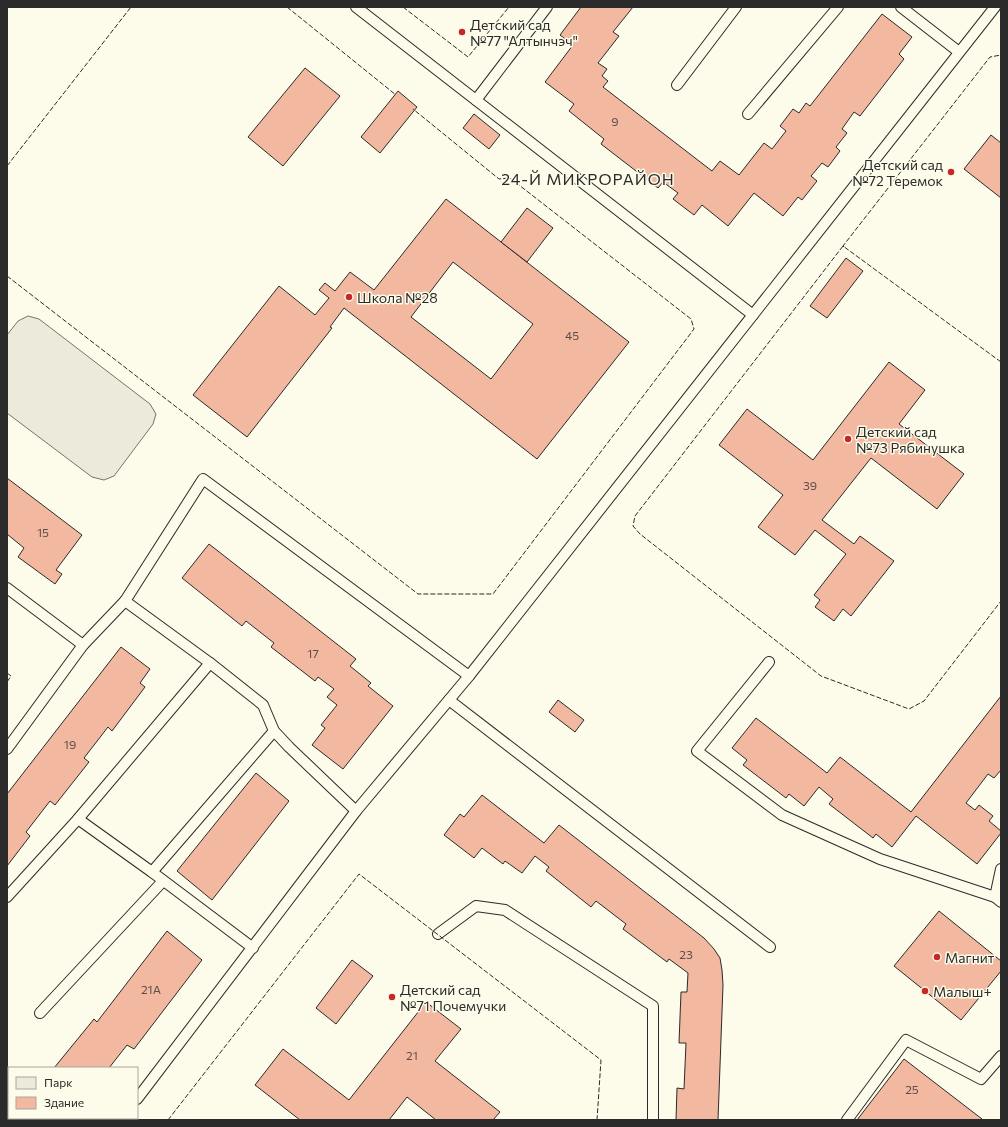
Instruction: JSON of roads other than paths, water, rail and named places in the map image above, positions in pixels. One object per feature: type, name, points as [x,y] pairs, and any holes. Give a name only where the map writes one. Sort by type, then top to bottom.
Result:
[{"type":"lane","points":[[356,7],[753,315]]},
{"type":"lane","points":[[476,100],[547,7]]},
{"type":"lane","points":[[748,114],[838,7]]},
{"type":"lane","points":[[901,7],[959,52]]},
{"type":"lane","points":[[138,1098],[356,811],[469,676],[995,7]]},
{"type":"lane","points":[[677,85],[735,8]]},
{"type":"lane","points":[[7,749],[84,645],[125,601],[203,479],[469,676]]},
{"type":"lane","points":[[7,588],[84,645]]},
{"type":"lane","points":[[125,601],[263,705],[274,731],[356,811]]},
{"type":"lane","points":[[769,662],[697,751],[782,815],[880,859],[998,899],[1001,868]]},
{"type":"lane","points":[[7,897],[78,819],[210,664]]},
{"type":"lane","points":[[449,700],[770,947]]},
{"type":"lane","points":[[152,872],[274,731]]},
{"type":"lane","points":[[78,819],[152,872],[253,948]]},
{"type":"lane","points":[[40,1013],[163,881]]},
{"type":"lane","points":[[438,934],[476,906],[505,910],[653,1006],[653,1120]]},
{"type":"lane","points":[[847,1120],[906,1040],[981,1079],[1001,1056]]},
{"type":"place","name":"Детский сад №77 \"Алтынчэч\"","points":[[462,32]]},
{"type":"place","name":"Детский сад №72 Теремок","points":[[951,172]]},
{"type":"place","name":"Школа №28","points":[[349,297]]},
{"type":"place","name":"Детский сад №73 Рябинушка","points":[[848,439]]},
{"type":"place","name":"Магнит","points":[[937,957]]},
{"type":"place","name":"Малыш+","points":[[925,991]]},
{"type":"place","name":"Детский сад №71 Почемучки","points":[[392,997]]},
{"type":"district","name":"24-Й МИКРОРАЙОН","points":[[588,178]]}]
